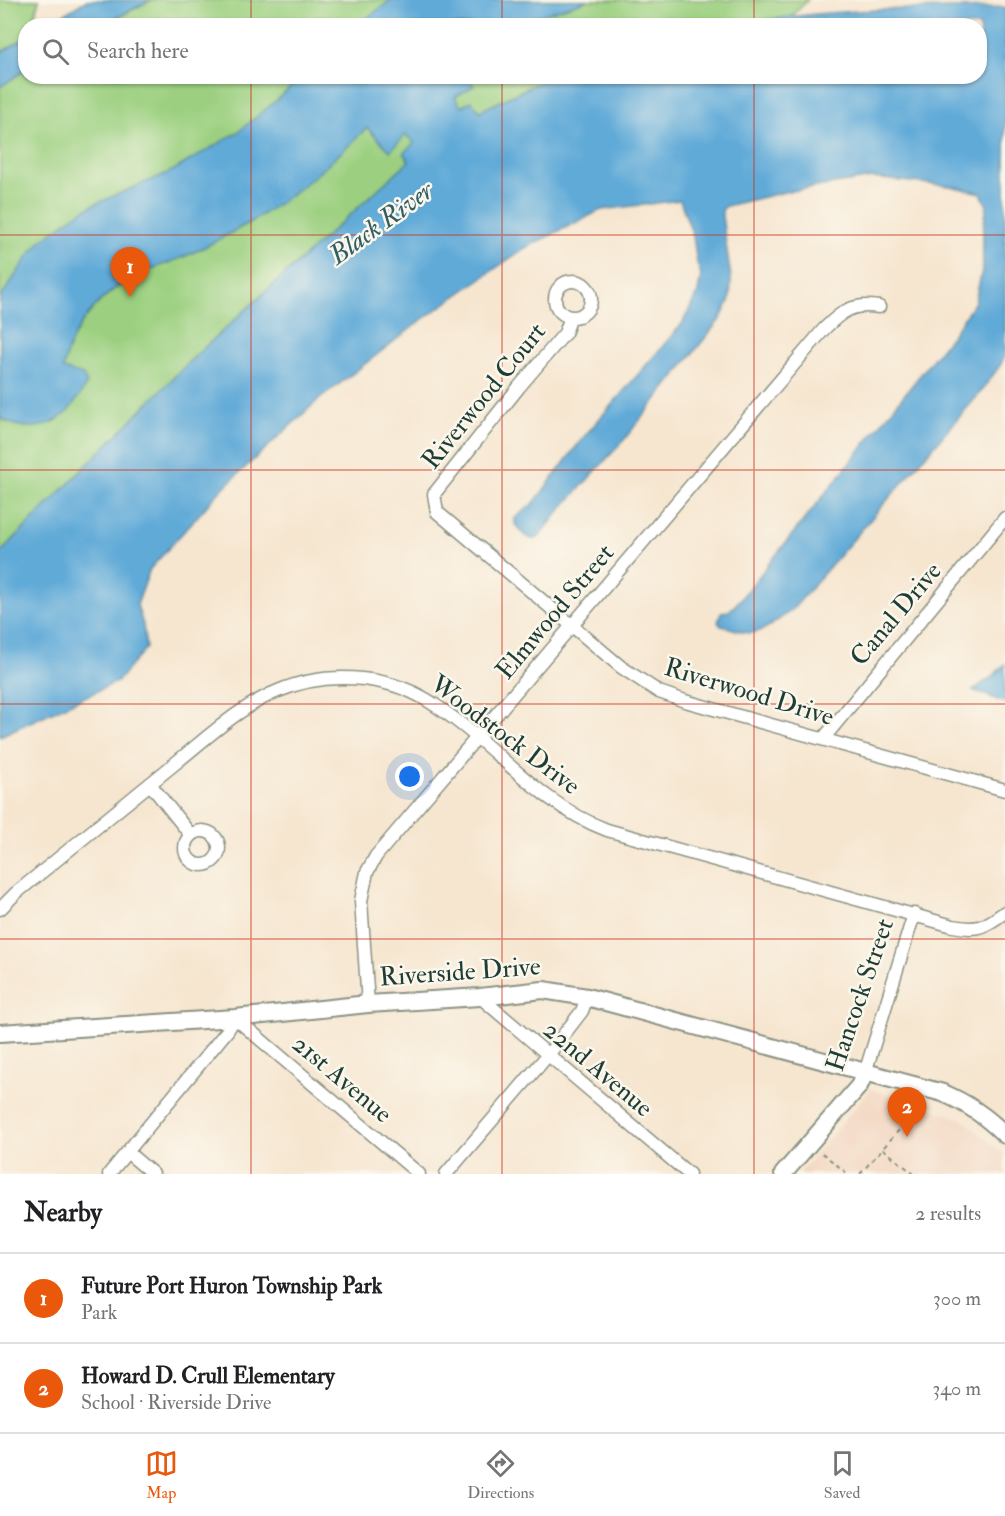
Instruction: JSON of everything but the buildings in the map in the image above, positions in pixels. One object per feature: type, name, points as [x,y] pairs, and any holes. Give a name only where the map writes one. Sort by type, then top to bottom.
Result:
[{"type":"street","name":"Elmwood Street","points":[[368,1004],[361,901],[367,872],[392,834],[477,738],[824,329],[852,306],[879,307]]},
{"type":"street","name":"Riverwood Court","points":[[434,503],[434,494],[445,479],[565,333],[571,317]]},
{"type":"street","name":"Riverwood Drive","points":[[434,503],[437,512],[572,626],[621,667],[659,692],[1005,790]]},
{"type":"street","name":"Canal Drive","points":[[823,739],[1005,518]]},
{"type":"street","name":"Woodstock Drive","points":[[0,909],[16,893],[252,704],[276,691],[311,681],[357,679],[393,685],[426,699],[477,738],[536,790],[598,827],[970,929],[988,924],[1005,912]]},
{"type":"street","points":[[150,784],[190,834]]},
{"type":"street","name":"Hancock Street","points":[[783,1174],[859,1086],[866,1073],[914,914]]},
{"type":"street","name":"Riverside Drive","points":[[0,1033],[235,1018],[368,1004],[480,997],[543,990],[587,997],[943,1093],[962,1100],[1005,1135]]},
{"type":"street","name":"22nd Avenue","points":[[480,997],[689,1174]]},
{"type":"street","points":[[446,1174],[548,1055],[582,1011],[587,997]]},
{"type":"street","points":[[109,1174],[227,1031],[235,1018]]},
{"type":"street","name":"21st Avenue","points":[[235,1018],[419,1174]]},
{"type":"street","points":[[127,1152],[153,1174]]},
{"type":"path","points":[[861,1174],[924,1102]]},
{"type":"path","points":[[883,1149],[914,1174]]},
{"type":"path","points":[[822,1154],[848,1174]]},
{"type":"shaded area","points":[[871,1089],[962,1119],[1005,1155],[1005,1174],[799,1174]]},
{"type":"green space","points":[[0,0],[39,0],[34,18],[18,18],[18,42],[0,53]]},
{"type":"green space","points":[[151,0],[808,0],[790,18],[117,18]]},
{"type":"green space","points":[[18,75],[18,84],[536,84],[483,110],[409,161],[194,357],[0,553],[0,87]]},
{"type":"water","points":[[87,0],[151,0],[116,18],[57,18]]},
{"type":"water","points":[[391,0],[589,0],[533,18],[367,18]]},
{"type":"water","name":"Black River","points":[[1005,7],[1005,355],[980,393],[793,609],[767,628],[756,632],[743,632],[721,626],[718,622],[721,612],[729,611],[739,601],[953,334],[975,302],[983,266],[983,229],[987,206],[981,193],[950,186],[872,178],[785,192],[726,206],[722,210],[722,216],[731,278],[730,299],[721,318],[623,441],[561,509],[538,538],[534,539],[522,533],[515,524],[515,518],[534,503],[582,439],[682,324],[698,292],[701,275],[693,236],[680,200],[601,210],[525,248],[423,319],[316,402],[222,489],[150,569],[137,605],[146,648],[117,682],[0,736],[0,553],[194,357],[409,161],[403,153],[414,143],[406,135],[390,151],[367,128],[315,176],[257,218],[206,246],[140,274],[114,290],[93,308],[85,319],[66,356],[63,369],[83,375],[87,384],[60,418],[43,426],[26,427],[0,418],[0,298],[42,240],[77,214],[95,204],[172,171],[238,132],[294,84],[473,84],[474,86],[455,97],[461,107],[471,101],[480,111],[536,84],[987,84],[987,18],[776,18],[903,9]]},
{"type":"water","points":[[18,42],[18,75],[0,87],[0,53]]},
{"type":"water","points":[[1005,664],[1005,703],[973,690],[993,676]]},
{"type":"place","name":"Future Port Huron Township Park","points":[[130,297]]},
{"type":"place","name":"Howard D. Crull Elementary","points":[[907,1137]]}]
